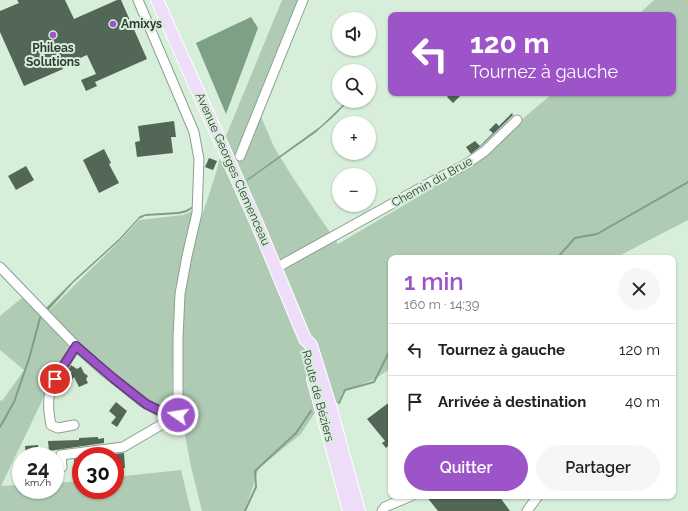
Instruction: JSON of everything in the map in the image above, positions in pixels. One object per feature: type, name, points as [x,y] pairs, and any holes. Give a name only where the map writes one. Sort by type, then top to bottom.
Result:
[{"type":"main road","name":"Avenue Georges Clemenceau","points":[[157,0],[306,339]]},
{"type":"main road","points":[[163,0],[191,76]]},
{"type":"main road","name":"Route de Béziers","points":[[306,339],[304,346],[349,511]]},
{"type":"main road","name":"Route de Béziers","points":[[306,339],[311,345],[330,406],[359,511]]},
{"type":"street","points":[[138,0],[194,132],[199,160],[197,213],[180,294],[178,338],[178,415]]},
{"type":"street","points":[[240,156],[303,0]]},
{"type":"street","name":"Chemin du Brue","points":[[276,268],[433,181],[465,165],[485,151],[517,120]]},
{"type":"street","points":[[0,267],[76,346],[110,376],[146,404],[164,413],[178,415]]},
{"type":"street","points":[[74,425],[58,428],[51,425],[49,412],[50,394],[55,379],[76,346]]},
{"type":"street","points":[[64,454],[123,447],[178,415]]},
{"type":"street","points":[[382,511],[384,507],[404,499]]},
{"type":"street","points":[[527,511],[536,499]]},
{"type":"shaded area","points":[[282,0],[300,0],[257,107],[274,147],[293,178],[338,244],[460,172],[549,96],[676,96],[676,12],[641,12],[654,0],[688,0],[688,220],[621,255],[388,255],[388,370],[375,379],[342,392],[339,402],[314,414],[301,434],[259,468],[245,511],[202,511],[191,467],[182,420],[182,311],[191,253],[226,136]]},
{"type":"shaded area","points":[[251,17],[258,28],[226,114],[196,43]]},
{"type":"shaded area","points":[[340,108],[342,108],[315,133],[247,181],[247,179],[321,126]]},
{"type":"shaded area","points":[[195,205],[187,212],[179,214],[145,216],[139,219],[119,241],[73,283],[47,312],[45,309],[119,239],[140,216],[146,214],[178,212]]},
{"type":"shaded area","points":[[195,210],[176,295],[172,387],[174,418],[140,407],[68,347],[20,447],[12,447],[12,463],[1,486],[12,485],[12,499],[64,499],[64,482],[72,482],[72,499],[124,499],[124,476],[181,470],[191,511],[0,511],[0,400],[2,401],[24,370],[0,350],[0,316],[23,297],[68,346],[70,335],[47,313],[117,244],[139,220],[183,215]]},
{"type":"building","points":[[17,0],[65,0],[74,19],[117,0],[121,0],[147,59],[95,82],[97,86],[86,91],[81,80],[96,74],[87,55],[62,66],[63,69],[24,86],[0,32],[0,11],[19,3]]},
{"type":"building","points":[[448,96],[460,96],[453,103],[447,97]]},
{"type":"building","points":[[512,113],[513,115],[481,146],[471,154],[466,147],[475,141],[480,146],[493,133],[489,130],[496,123],[499,126]]},
{"type":"building","points":[[174,121],[176,137],[171,137],[173,153],[137,157],[135,142],[140,141],[138,126]]},
{"type":"building","points":[[104,149],[111,163],[109,164],[119,183],[99,193],[83,160]]},
{"type":"building","points":[[209,158],[217,161],[213,170],[205,167]]},
{"type":"building","points":[[26,166],[34,180],[16,190],[8,176]]},
{"type":"building","points":[[71,365],[77,369],[82,366],[81,367],[84,373],[88,376],[86,379],[88,383],[79,387],[74,377],[70,382],[67,374],[72,372],[68,370]]},
{"type":"building","points":[[116,402],[127,411],[117,427],[111,423],[116,417],[109,411]]},
{"type":"building","points":[[388,403],[388,446],[386,448],[382,443],[385,441],[367,419]]},
{"type":"building","points":[[79,438],[104,438],[104,443],[64,449],[64,447],[49,447],[48,441],[79,440]]},
{"type":"building","points":[[38,445],[38,447],[25,447]]},
{"type":"building","points":[[428,499],[501,499],[510,511],[438,511]]},
{"type":"waterway","points":[[560,255],[575,238],[597,234],[688,182]]},
{"type":"waterway","points":[[0,427],[14,402],[29,359],[40,318]]},
{"type":"waterway","points":[[339,403],[345,390],[374,382],[388,354]]},
{"type":"waterway","points":[[245,511],[256,487],[255,471],[296,433],[311,411]]},
{"type":"place","name":"Amixys","points":[[113,24]]},
{"type":"place","name":"Phileas Solutions","points":[[53,35]]},
{"type":"route","points":[[55,379],[76,346],[146,404],[164,413],[178,415]]}]
